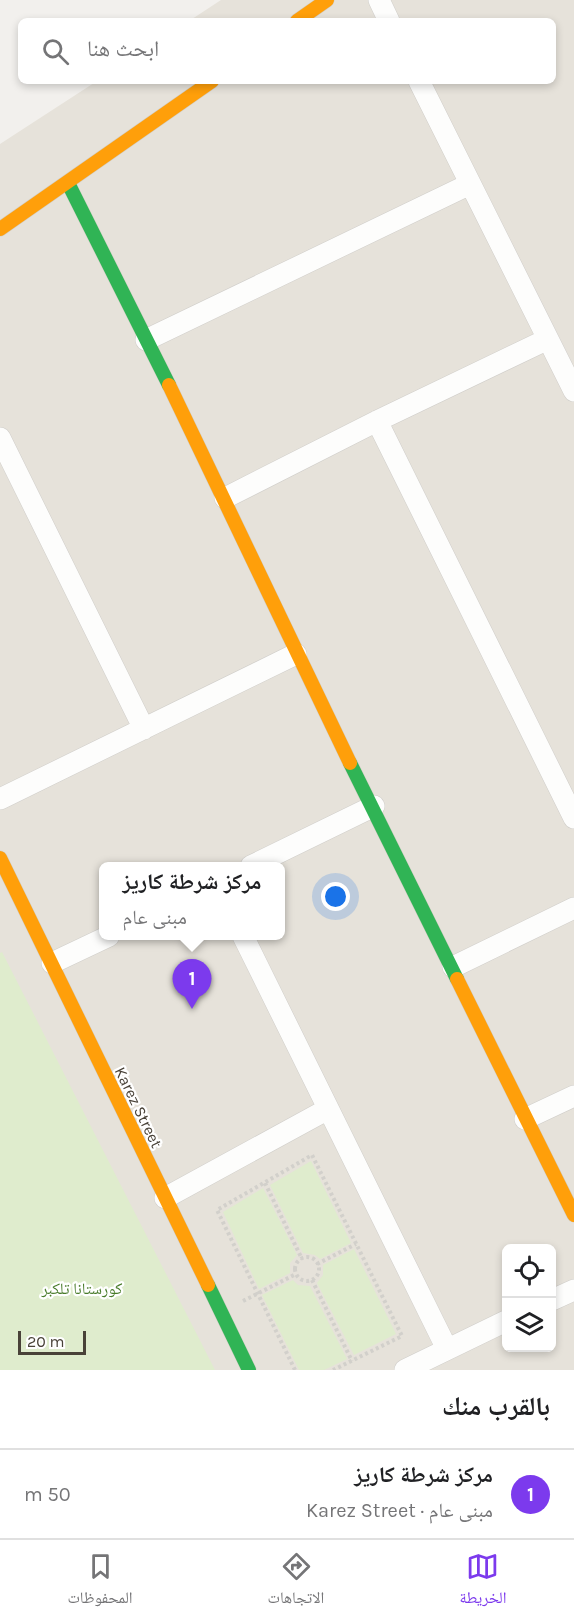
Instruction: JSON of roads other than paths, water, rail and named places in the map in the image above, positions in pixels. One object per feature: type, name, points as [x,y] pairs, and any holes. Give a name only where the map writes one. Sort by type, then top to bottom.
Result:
[{"type":"street","points":[[301,18],[327,0]]},
{"type":"street","points":[[379,0],[388,18]]},
{"type":"street","points":[[0,229],[208,84]]},
{"type":"street","points":[[420,84],[574,391]]},
{"type":"street","points":[[68,183],[225,498],[296,654],[374,806],[525,1119],[574,1215]]},
{"type":"street","points":[[146,340],[470,183]]},
{"type":"street","points":[[225,498],[377,421],[548,339]]},
{"type":"street","points":[[377,421],[574,818]]},
{"type":"street","points":[[0,438],[144,729]]},
{"type":"street","points":[[0,800],[296,654]]},
{"type":"street","points":[[261,862],[374,806]]},
{"type":"street","name":"Karez Street","points":[[0,858],[249,1370]]},
{"type":"street","points":[[453,967],[574,908]]},
{"type":"street","points":[[52,963],[101,940]]},
{"type":"street","points":[[245,940],[447,1349]]},
{"type":"street","points":[[525,1119],[574,1096]]},
{"type":"street","points":[[165,1198],[328,1109]]},
{"type":"street","points":[[556,1298],[574,1290]]},
{"type":"street","points":[[405,1370],[502,1323]]},
{"type":"place","name":"مركز شرطة كاريز","points":[[192,1009]]},
{"type":"park label","name":"كورستانا تلكبر","points":[[82,1288]]}]
